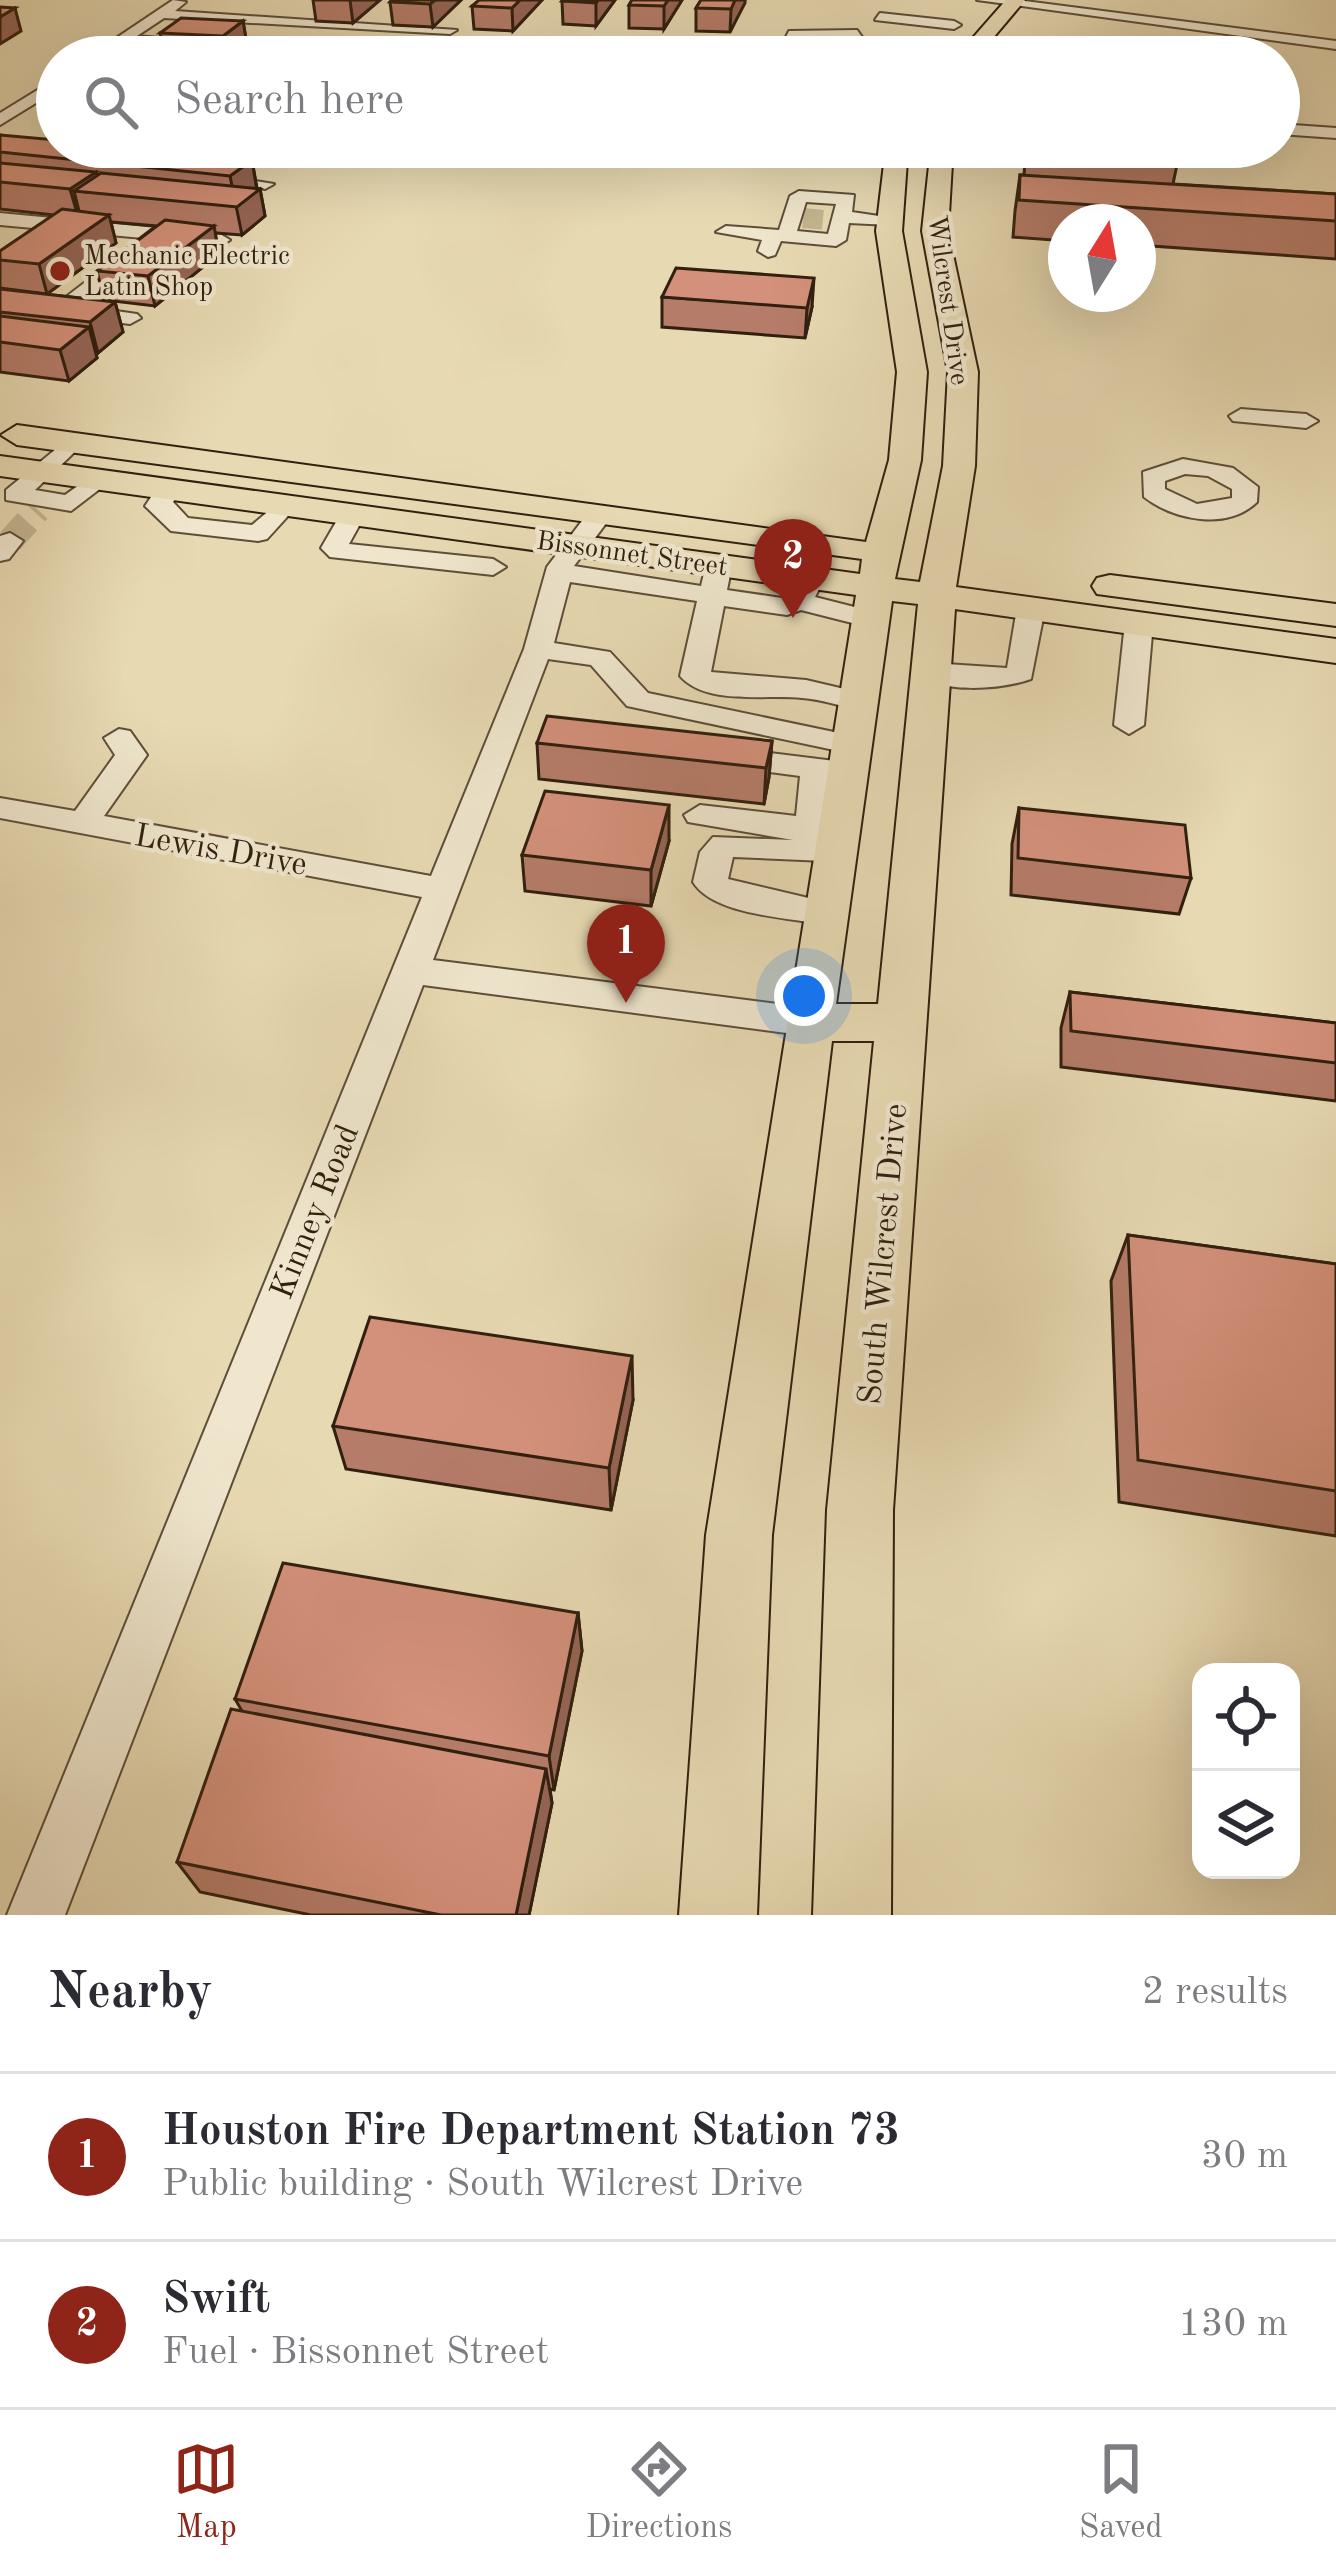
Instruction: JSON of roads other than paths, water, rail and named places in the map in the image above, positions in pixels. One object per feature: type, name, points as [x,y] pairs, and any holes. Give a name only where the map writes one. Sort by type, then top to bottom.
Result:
[{"type":"main road","points":[[947,33],[982,0]]},
{"type":"main road","points":[[984,36],[1014,2]]},
{"type":"main road","name":"Wilcrest Drive","points":[[877,586],[905,460],[912,372],[890,219],[894,168]]},
{"type":"main road","name":"Wilcrest Drive","points":[[939,168],[934,231],[963,372],[959,466],[939,578]]},
{"type":"main road","points":[[891,185],[936,190]]},
{"type":"main road","points":[[896,266],[944,277]]},
{"type":"main road","points":[[912,372],[963,372]]},
{"type":"main road","name":"Bissonnet Street","points":[[0,433],[600,514],[877,586]]},
{"type":"main road","name":"Bissonnet Street","points":[[0,466],[42,494],[96,480],[352,515],[533,566],[804,589],[939,578],[1336,615]]},
{"type":"main road","points":[[298,508],[340,479]]},
{"type":"main road","name":"Bissonnet Street","points":[[939,578],[1031,608],[1336,651]]},
{"type":"main road","name":"South Wilcrest Drive","points":[[852,1915],[860,1510],[939,578]]},
{"type":"main road","points":[[719,1894],[740,1535],[826,913],[823,842],[877,586]]},
{"type":"main road","points":[[809,1022],[902,1022]]},
{"type":"street","points":[[128,36],[182,0]]},
{"type":"street","points":[[982,0],[1244,36]]},
{"type":"street","points":[[890,9],[947,33]]},
{"type":"street","points":[[161,14],[450,30]]},
{"type":"street","points":[[110,23],[145,25]]},
{"type":"street","points":[[793,36],[856,34]]},
{"type":"street","points":[[1300,42],[1336,45]]},
{"type":"street","points":[[0,121],[36,97]]},
{"type":"street","points":[[1300,131],[1336,133]]},
{"type":"street","points":[[195,177],[265,184]]},
{"type":"street","points":[[0,219],[220,240]]},
{"type":"street","points":[[726,232],[890,219]]},
{"type":"street","points":[[31,247],[62,225]]},
{"type":"street","points":[[62,310],[160,234]]},
{"type":"street","points":[[0,302],[130,318]]},
{"type":"street","points":[[1241,416],[1306,421]]},
{"type":"street","points":[[42,494],[73,442]]},
{"type":"street","name":"Kinney Road","points":[[36,1915],[538,649],[533,566],[600,514]]},
{"type":"street","points":[[715,580],[695,676],[844,737]]},
{"type":"street","points":[[931,672],[1001,680],[1022,673],[1031,608]]},
{"type":"street","points":[[1129,725],[1139,623]]},
{"type":"street","points":[[538,649],[600,658],[638,700],[844,737]]},
{"type":"street","points":[[680,752],[844,737]]},
{"type":"street","points":[[82,823],[125,770],[131,750],[119,738]]},
{"type":"street","name":"Lewis Drive","points":[[0,808],[441,890]]},
{"type":"street","points":[[700,814],[823,842]]},
{"type":"street","points":[[823,842],[725,845],[717,852],[710,882],[721,891],[826,913]]},
{"type":"street","points":[[409,970],[809,1022]]},
{"type":"tunnel","points":[[803,218],[824,220]]},
{"type":"tunnel","points":[[10,541],[38,510]]},
{"type":"place","name":"Mechanic Electric Latin Shop","points":[[60,271]]},
{"type":"place","name":"Swift","points":[[793,618]]},
{"type":"place","name":"Houston Fire Department Station 73","points":[[626,1003]]}]
